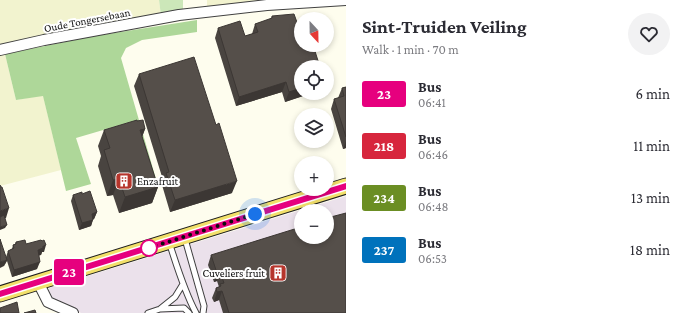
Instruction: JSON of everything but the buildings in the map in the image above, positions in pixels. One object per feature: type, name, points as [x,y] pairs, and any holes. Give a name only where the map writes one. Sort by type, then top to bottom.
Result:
[{"type":"main road","points":[[0,294],[346,186]]},
{"type":"street","name":"Oude Tongersebaan","points":[[0,50],[44,40],[179,15],[268,5],[346,0]]},
{"type":"street","points":[[38,282],[48,302],[72,313]]},
{"type":"lane","points":[[184,236],[204,306],[203,313]]},
{"type":"lane","points":[[169,241],[190,303],[196,313]]},
{"type":"lane","points":[[160,309],[175,297],[183,284]]},
{"type":"lane","points":[[148,313],[160,309],[184,308],[189,313]]},
{"type":"shaded area","points":[[346,196],[346,313],[81,313],[50,298],[48,293],[49,288],[294,212],[294,244],[334,244],[334,204],[320,204]]},
{"type":"green space","points":[[0,0],[159,0],[161,16],[0,47]]},
{"type":"green space","points":[[159,0],[183,0],[183,11],[161,16]]},
{"type":"green space","points":[[207,0],[305,0],[207,8]]},
{"type":"green space","points":[[197,20],[197,32],[142,40],[126,48],[121,58],[156,179],[148,181],[127,123],[76,138],[91,184],[66,191],[43,96],[16,100],[5,54],[95,36]]},
{"type":"green space","points":[[5,54],[16,100],[43,95],[61,170],[0,186],[0,55]]},
{"type":"bus line","name":"23","points":[[0,294],[346,186]]},
{"type":"place","name":"Enzafruit","points":[[124,181]]},
{"type":"place","name":"Cuveliers fruit","points":[[278,273]]},
{"type":"route","points":[[149,248],[255,214]]}]
